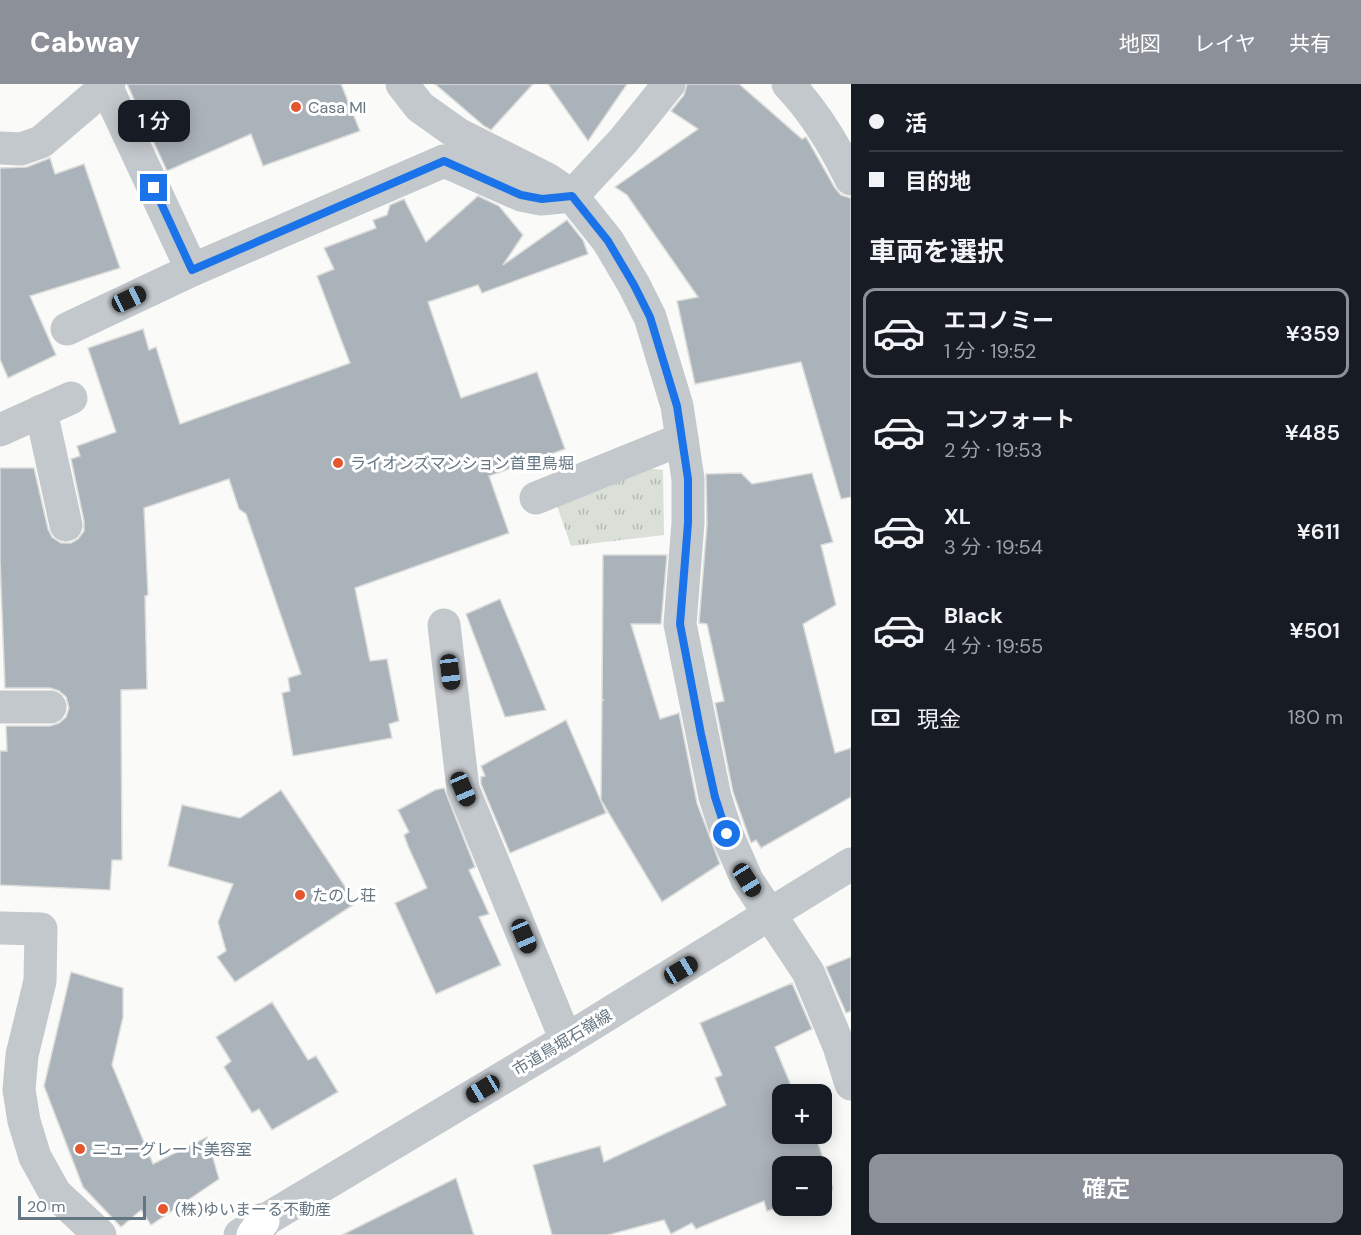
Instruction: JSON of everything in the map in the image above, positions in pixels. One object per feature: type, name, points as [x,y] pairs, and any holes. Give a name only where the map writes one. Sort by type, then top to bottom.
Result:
[{"type":"street","points":[[402,84],[420,107],[458,134],[547,179],[572,196],[608,241],[650,317],[677,406],[688,479],[688,523],[680,624],[715,797],[727,834],[747,880],[808,972],[839,1046],[851,1084]]},
{"type":"street","points":[[67,328],[192,270],[444,161],[521,195],[542,199],[572,196],[624,140],[669,84]]},
{"type":"street","points":[[788,84],[803,100],[835,147],[851,179]]},
{"type":"street","points":[[0,147],[21,149],[41,142],[108,85],[192,270]]},
{"type":"street","points":[[0,430],[71,398]]},
{"type":"street","points":[[41,411],[66,525]]},
{"type":"street","points":[[536,498],[682,439]]},
{"type":"street","points":[[444,626],[463,789],[566,1040]]},
{"type":"street","points":[[0,707],[50,707]]},
{"type":"street","name":"市道鳥堀石嶺線","points":[[252,1230],[851,864]]},
{"type":"street","points":[[0,928],[41,929],[40,981],[22,1055],[19,1090],[24,1121],[35,1157],[56,1193],[71,1210],[100,1235]]},
{"type":"green space","points":[[646,468],[663,470],[664,535],[571,546],[555,500]]},
{"type":"building","points":[[127,84],[341,84],[360,131],[263,166],[251,134],[167,171]]},
{"type":"building","points":[[435,84],[533,84],[491,130]]},
{"type":"building","points":[[548,84],[627,84],[588,141]]},
{"type":"building","points":[[687,84],[739,84],[802,139],[806,137],[835,188],[841,195],[851,198],[851,497],[841,499],[801,362],[695,384],[677,301],[698,297],[627,195],[615,187],[698,129],[671,111],[684,95]]},
{"type":"building","points":[[50,158],[55,174],[84,164],[120,268],[30,296],[56,355],[8,378],[0,359],[0,168],[27,167]]},
{"type":"building","points":[[478,196],[499,206],[523,235],[503,265],[567,220],[583,240],[588,254],[482,293],[478,285],[428,302],[461,398],[537,372],[565,449],[489,476],[509,533],[355,588],[370,661],[387,659],[399,721],[389,724],[392,738],[293,756],[282,693],[290,691],[288,678],[301,674],[246,514],[239,509],[229,479],[144,508],[148,595],[145,596],[147,689],[121,690],[122,860],[112,860],[110,890],[0,885],[0,751],[7,751],[6,726],[50,726],[66,717],[69,708],[66,697],[50,688],[5,688],[0,561],[0,468],[34,468],[48,529],[52,537],[61,543],[71,543],[78,539],[84,531],[84,521],[71,459],[80,456],[77,446],[116,432],[88,348],[143,329],[149,350],[156,347],[180,424],[350,363],[317,276],[334,269],[324,248],[376,228],[373,220],[387,215],[390,205],[404,199],[426,242]]},
{"type":"building","points":[[741,473],[752,484],[812,473],[833,542],[821,545],[836,605],[803,624],[835,753],[851,748],[851,797],[761,848],[756,840],[751,843],[733,792],[715,703],[724,701],[707,624],[699,623],[707,524],[706,474]]},
{"type":"building","points":[[603,555],[667,555],[661,624],[631,624],[660,719],[679,713],[697,803],[720,864],[662,902],[601,800],[602,701],[604,700],[602,700]]},
{"type":"building","points":[[500,599],[546,710],[505,717],[466,614]]},
{"type":"building","points":[[566,720],[606,813],[510,853],[481,784],[481,777],[485,776],[481,766]]},
{"type":"building","points":[[444,788],[475,867],[469,870],[489,914],[479,917],[501,965],[436,994],[395,903],[427,888],[408,846],[404,835],[409,832],[398,810],[435,790]]},
{"type":"building","name":"たのし荘","points":[[281,790],[356,903],[235,982],[217,957],[226,951],[218,922],[233,884],[168,866],[182,805],[240,818]]},
{"type":"building","points":[[851,957],[851,1011],[846,1013],[826,967]]},
{"type":"building","points":[[71,972],[123,988],[123,1017],[112,1065],[153,1164],[207,1137],[219,1179],[151,1225],[141,1210],[121,1227],[83,1187],[44,1086]]},
{"type":"building","points":[[792,983],[812,1029],[775,1047],[790,1084],[772,1084],[772,1144],[818,1144],[822,1156],[772,1156],[772,1209],[767,1211],[764,1201],[696,1229],[692,1223],[671,1234],[664,1220],[608,1235],[552,1235],[533,1165],[600,1146],[604,1162],[726,1105],[715,1078],[722,1075],[700,1023]]},
{"type":"building","points":[[272,1002],[308,1060],[316,1056],[338,1092],[272,1130],[259,1109],[252,1113],[224,1067],[231,1061],[216,1037]]},
{"type":"building","points":[[456,1178],[474,1235],[342,1235]]},
{"type":"place","name":"Casa MI","points":[[296,107]]},
{"type":"place","name":"ライオンズマンション首里鳥堀","points":[[338,463]]},
{"type":"place","name":"たのし荘","points":[[300,895]]},
{"type":"place","name":"ニューグレート美容室","points":[[80,1149]]},
{"type":"place","name":"(株)ゆいまーる不動産","points":[[163,1209]]},
{"type":"route","points":[[154,188],[192,270],[444,161],[521,195],[542,199],[572,196],[608,241],[650,317],[677,406],[688,479],[688,523],[680,624],[715,797],[727,834]]}]
